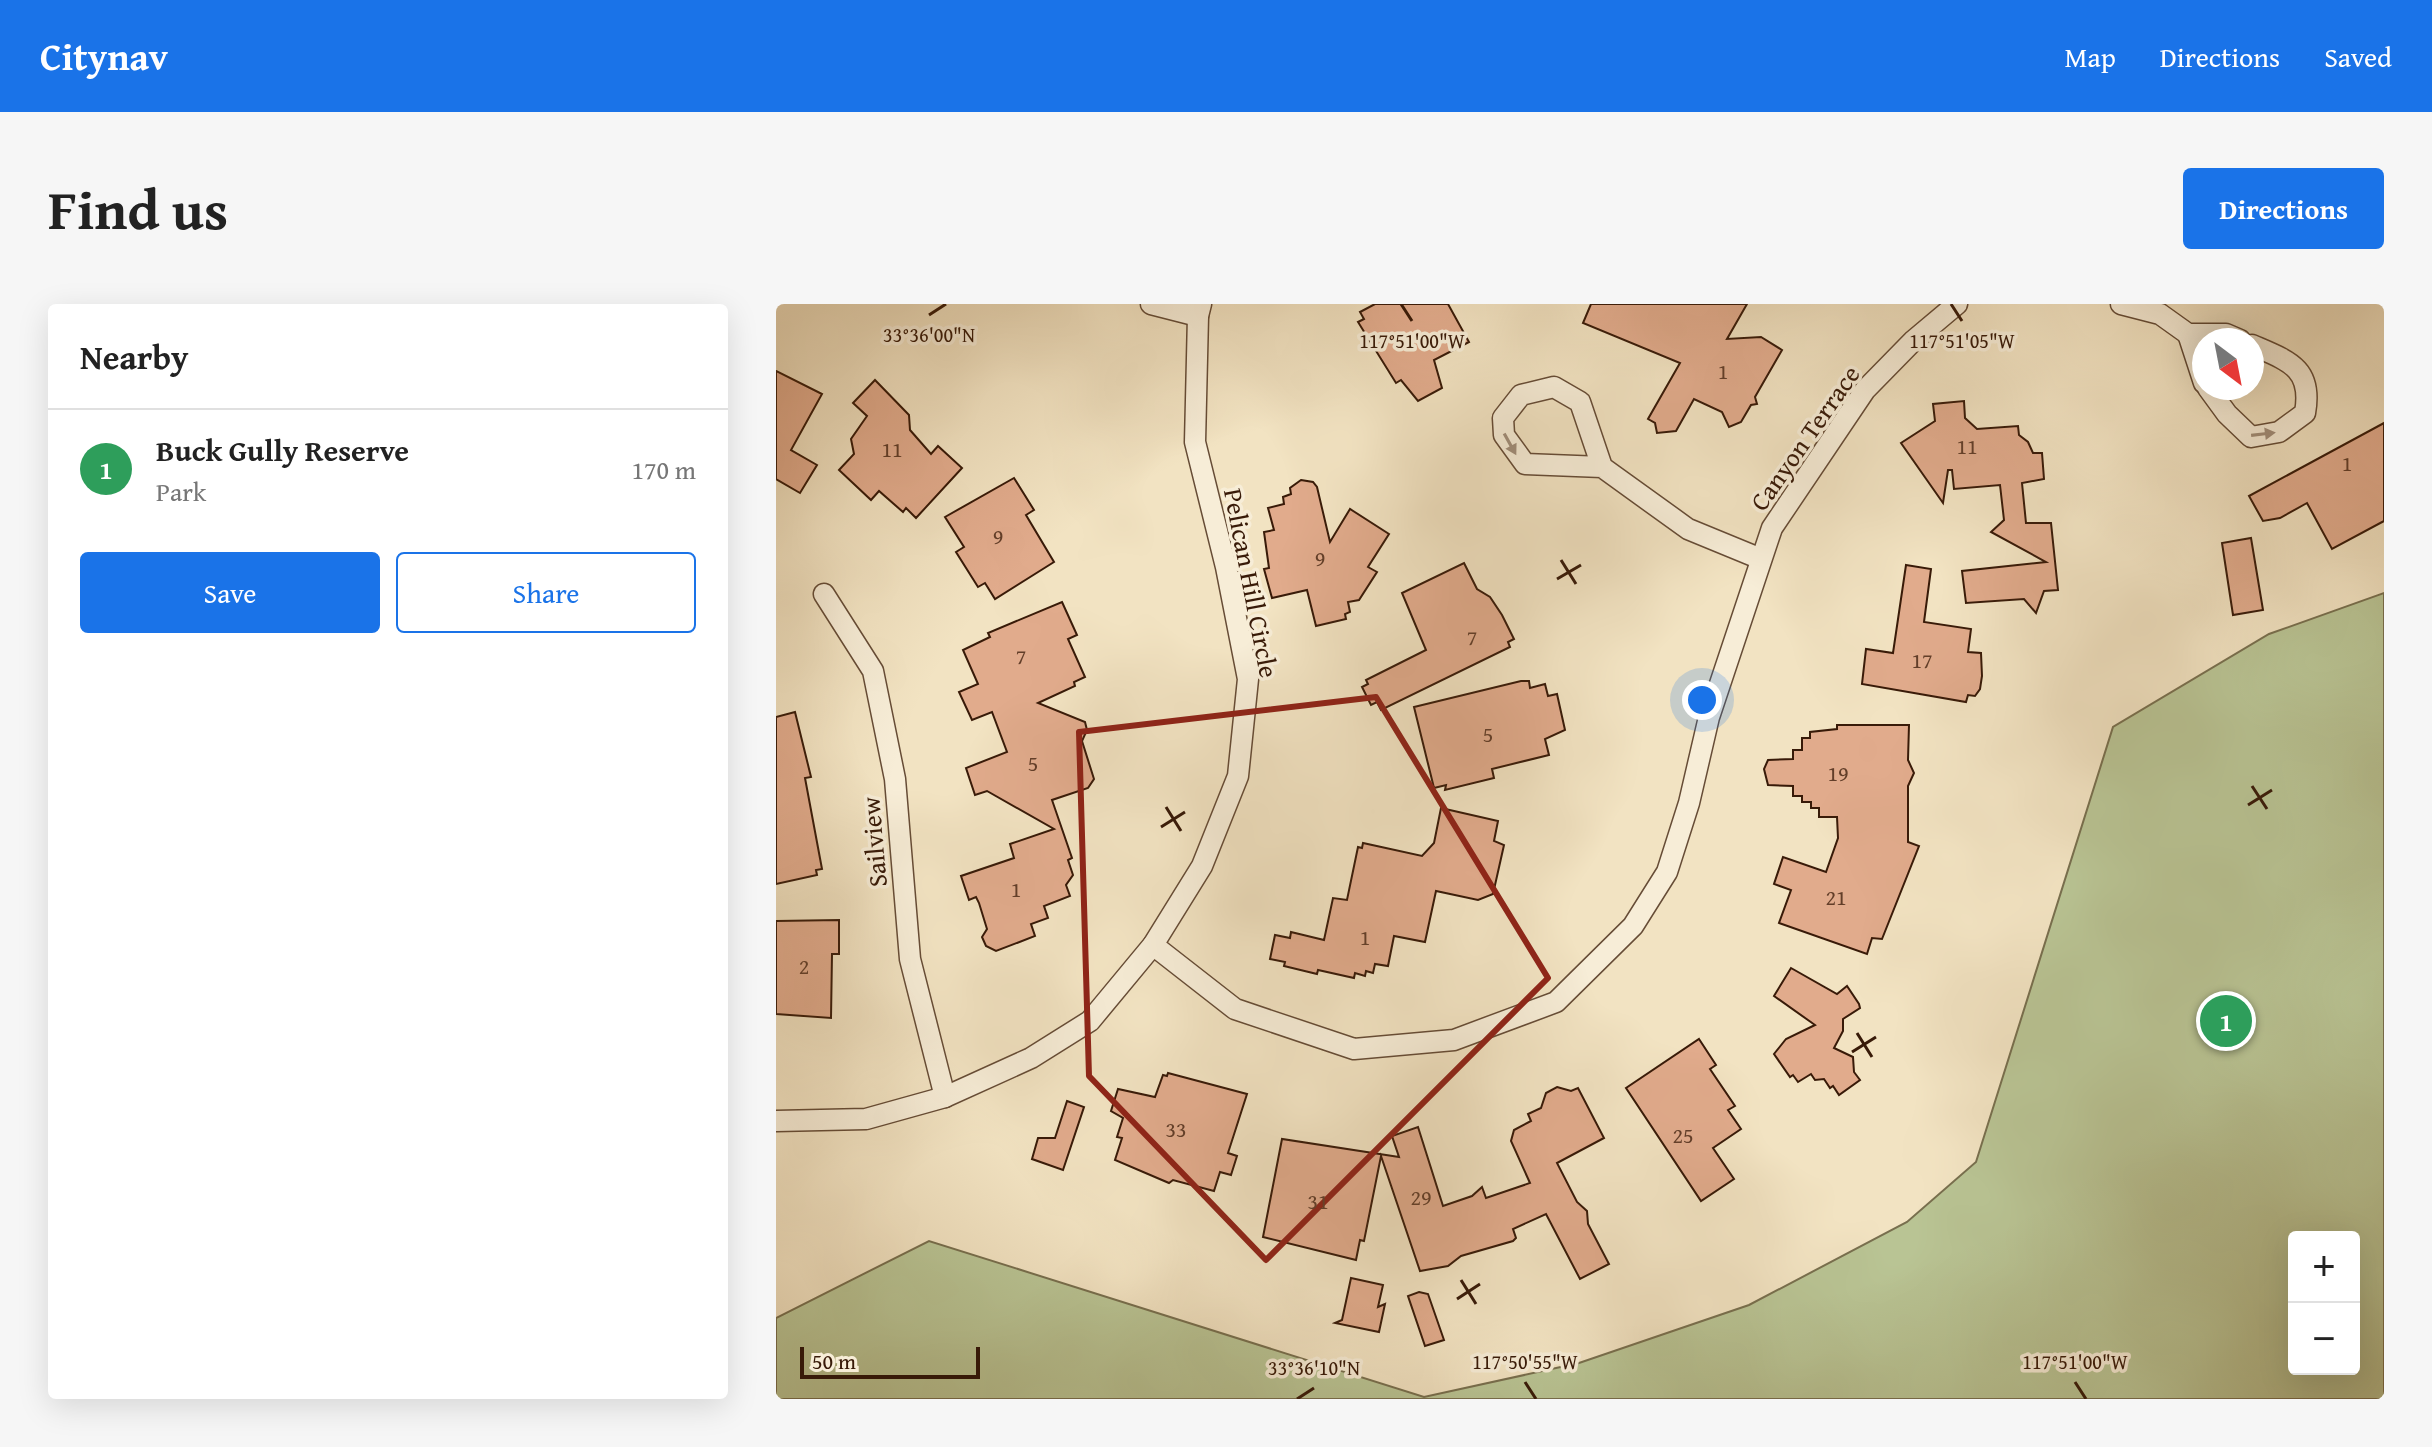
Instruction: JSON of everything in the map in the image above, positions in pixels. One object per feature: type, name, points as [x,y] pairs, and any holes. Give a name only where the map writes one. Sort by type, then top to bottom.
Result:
[{"type":"street","points":[[1151,304],[1200,310]]},
{"type":"street","name":"Canyon Terrace","points":[[1153,945],[1235,1009],[1354,1049],[1454,1040],[1556,1002],[1633,926],[1667,872],[1689,803],[1709,717],[1761,559],[1779,517],[1865,390],[1913,341],[1957,304]]},
{"type":"street","points":[[2121,304],[2160,314],[2192,334]]},
{"type":"street","name":"Pelican Hill Circle","points":[[776,1121],[866,1119],[945,1097],[1031,1058],[1090,1021],[1153,945],[1202,866],[1238,776],[1248,679],[1226,567],[1195,442],[1200,310]]},
{"type":"street","points":[[2188,334],[2192,346]]},
{"type":"street","points":[[2217,400],[2251,437],[2279,432],[2305,413],[2309,391],[2299,370],[2283,358],[2264,350]]},
{"type":"street","points":[[1602,467],[1580,402],[1554,387],[1521,395],[1503,418],[1504,435],[1525,464],[1602,467],[1688,529],[1761,559]]},
{"type":"street","name":"Sailview","points":[[824,594],[873,671],[895,779],[910,959],[945,1097]]},
{"type":"highlighted area","points":[[1376,697],[1548,978],[1266,1260],[1089,1076],[1079,732]]},
{"type":"green space","points":[[2384,593],[2384,1399],[776,1399],[776,1318],[929,1241],[1424,1397],[1579,1363],[1749,1305],[1907,1222],[1976,1162],[2113,727],[2269,634]]},
{"type":"building","points":[[1375,304],[1448,304],[1469,342],[1434,360],[1442,388],[1418,401],[1401,380],[1396,383],[1358,322],[1364,319],[1360,312]]},
{"type":"building","points":[[1591,304],[1747,304],[1727,339],[1761,337],[1782,350],[1755,397],[1757,404],[1751,405],[1741,422],[1729,427],[1722,412],[1694,399],[1676,431],[1657,433],[1655,423],[1648,419],[1680,363],[1583,323]]},
{"type":"building","points":[[776,371],[822,394],[791,450],[817,465],[800,493],[776,479]]},
{"type":"building","points":[[875,380],[909,415],[910,430],[931,454],[938,446],[962,468],[916,518],[906,508],[903,512],[879,491],[871,500],[839,470],[854,454],[851,439],[867,416],[853,403]]},
{"type":"building","points":[[1964,401],[1965,418],[1977,429],[2018,426],[2019,435],[2028,442],[2033,453],[2042,453],[2044,479],[2022,483],[2026,523],[2051,523],[2058,590],[2044,591],[2036,613],[2024,599],[1966,603],[1962,571],[2046,562],[1991,532],[2004,520],[2000,485],[1954,489],[1952,470],[1948,470],[1943,503],[1901,443],[1935,421],[1933,404]]},
{"type":"building","points":[[2384,423],[2384,521],[2332,549],[2307,503],[2280,518],[2263,521],[2249,496]]},
{"type":"building","points":[[1014,478],[1034,510],[1026,515],[1054,562],[995,599],[985,583],[978,587],[956,552],[964,547],[945,517]]},
{"type":"building","points":[[1301,480],[1313,482],[1317,487],[1330,542],[1350,509],[1389,534],[1368,567],[1377,572],[1359,600],[1348,602],[1350,612],[1345,614],[1346,619],[1316,626],[1307,590],[1272,598],[1264,569],[1269,568],[1264,532],[1274,530],[1268,508],[1284,504],[1283,497],[1291,494],[1290,488]]},
{"type":"building","points":[[2251,538],[2263,610],[2233,615],[2222,543]]},
{"type":"building","points":[[1464,563],[1477,589],[1490,597],[1502,615],[1514,639],[1508,642],[1510,647],[1381,710],[1377,702],[1371,705],[1362,687],[1368,684],[1366,680],[1426,650],[1402,593]]},
{"type":"building","points":[[1906,565],[1931,569],[1924,622],[1971,629],[1968,652],[1981,653],[1982,676],[1980,689],[1975,696],[1968,695],[1966,702],[1862,684],[1866,649],[1893,653]]},
{"type":"building","points":[[1062,602],[1077,635],[1068,639],[1085,677],[1074,682],[1075,686],[1038,703],[1085,722],[1087,730],[1082,741],[1094,779],[1088,788],[1052,800],[1072,858],[1068,860],[1073,875],[1066,885],[1070,896],[1044,906],[1048,918],[1031,924],[1035,936],[996,951],[986,946],[982,937],[987,929],[979,903],[976,897],[969,900],[961,876],[1014,858],[1010,844],[1054,829],[987,791],[975,795],[966,768],[1007,752],[992,712],[972,720],[959,692],[978,684],[963,650],[990,637],[988,633]]},
{"type":"building","points":[[1529,681],[1530,688],[1545,684],[1548,696],[1557,694],[1565,730],[1545,739],[1549,755],[1492,769],[1494,778],[1445,790],[1446,785],[1434,788],[1414,707]]},
{"type":"building","points":[[795,712],[811,777],[805,778],[822,869],[816,870],[817,875],[776,884],[776,717]]},
{"type":"building","points":[[1837,725],[1909,725],[1908,760],[1914,773],[1908,786],[1908,842],[1919,846],[1882,939],[1872,938],[1867,954],[1779,923],[1791,890],[1774,884],[1783,857],[1826,872],[1838,838],[1837,817],[1819,817],[1819,808],[1811,808],[1811,802],[1802,802],[1802,796],[1793,796],[1793,786],[1768,785],[1764,769],[1768,760],[1793,759],[1793,750],[1802,750],[1802,738],[1810,738],[1810,732],[1837,729]]},
{"type":"building","points":[[1441,808],[1498,821],[1494,841],[1504,845],[1493,894],[1478,900],[1436,891],[1425,942],[1394,936],[1388,966],[1375,964],[1373,973],[1366,971],[1365,976],[1355,973],[1354,978],[1318,970],[1317,974],[1284,966],[1285,962],[1270,959],[1275,935],[1290,938],[1291,932],[1324,940],[1333,898],[1347,900],[1358,847],[1362,848],[1363,843],[1422,856],[1434,843]]},
{"type":"building","points":[[839,920],[839,954],[832,954],[831,1018],[776,1014],[776,921]]},
{"type":"building","points":[[1791,968],[1837,994],[1847,986],[1859,1004],[1860,1008],[1843,1019],[1843,1031],[1834,1048],[1853,1057],[1854,1072],[1860,1080],[1839,1095],[1824,1079],[1815,1080],[1811,1074],[1798,1082],[1793,1075],[1790,1077],[1774,1054],[1786,1039],[1815,1025],[1774,996]]},
{"type":"building","points":[[1699,1039],[1716,1065],[1710,1069],[1735,1106],[1728,1110],[1741,1129],[1713,1148],[1734,1179],[1701,1201],[1626,1088]]},
{"type":"building","points":[[1168,1073],[1247,1094],[1228,1153],[1237,1156],[1231,1175],[1220,1172],[1214,1191],[1173,1180],[1169,1183],[1115,1160],[1122,1138],[1117,1137],[1123,1118],[1111,1111],[1118,1089],[1155,1097],[1163,1075],[1167,1076]]},
{"type":"building","points":[[1557,1087],[1571,1091],[1578,1088],[1604,1138],[1557,1163],[1577,1202],[1587,1211],[1588,1224],[1609,1264],[1580,1279],[1546,1214],[1513,1229],[1516,1238],[1513,1241],[1461,1256],[1448,1266],[1420,1271],[1381,1156],[1364,1241],[1360,1240],[1356,1260],[1263,1237],[1282,1139],[1399,1157],[1392,1136],[1418,1127],[1443,1206],[1472,1196],[1482,1187],[1486,1198],[1530,1183],[1511,1141],[1514,1130],[1531,1121],[1528,1114],[1541,1108],[1546,1093]]},
{"type":"building","points":[[1067,1101],[1084,1107],[1063,1170],[1032,1159],[1038,1138],[1055,1138]]},
{"type":"building","points":[[1351,1278],[1383,1285],[1378,1307],[1385,1304],[1379,1332],[1335,1323],[1342,1320]]},
{"type":"building","points":[[1419,1292],[1428,1294],[1444,1340],[1425,1346],[1408,1296]]},
{"type":"place","name":"Buck Gully Reserve","points":[[2226,1021]]}]
